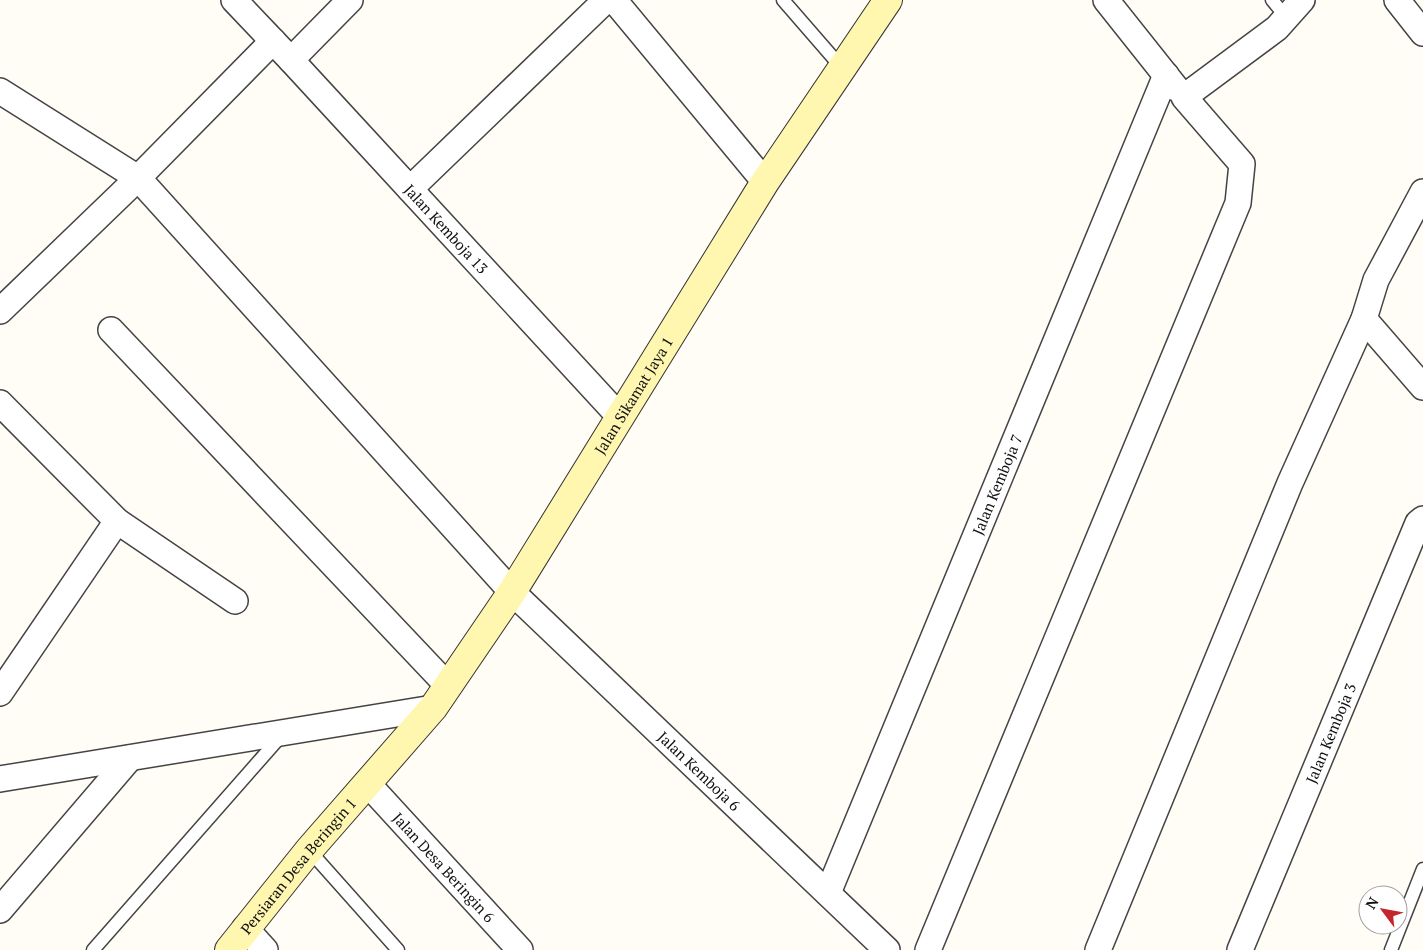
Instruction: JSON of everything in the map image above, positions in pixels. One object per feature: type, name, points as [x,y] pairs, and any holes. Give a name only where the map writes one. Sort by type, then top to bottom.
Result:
[{"type":"main road","name":"Jalan Sikamat Jaya 1","points":[[367,783],[441,697],[512,592],[765,182],[888,0]]},
{"type":"main road","name":"Persiaran Desa Beringin 1","points":[[229,950],[309,850],[367,783]]},
{"type":"street","name":"Jalan Kemboja 13","points":[[234,0],[620,416]]},
{"type":"street","points":[[291,60],[350,0]]},
{"type":"street","points":[[410,188],[606,0]]},
{"type":"street","points":[[614,0],[765,182]]},
{"type":"street","points":[[928,950],[1238,203],[1242,164],[1184,97],[1106,0]]},
{"type":"street","points":[[1397,0],[1423,33]]},
{"type":"street","points":[[1184,97],[1277,28],[1287,6]]},
{"type":"street","points":[[0,311],[138,178],[273,41]]},
{"type":"street","name":"Jalan Kemboja 7","points":[[828,893],[1166,75]]},
{"type":"street","name":"Jalan Kemboja 6","points":[[0,92],[138,178],[512,592],[887,950]]},
{"type":"street","points":[[1098,950],[1290,483],[1364,320],[1376,280],[1420,205]]},
{"type":"street","points":[[1364,320],[1423,387]]},
{"type":"street","points":[[0,779],[284,732],[441,697],[111,330]]},
{"type":"street","points":[[0,403],[117,521],[235,602]]},
{"type":"street","name":"Jalan Kemboja 3","points":[[1240,950],[1418,523],[1423,519]]},
{"type":"street","points":[[0,693],[117,521]]},
{"type":"street","points":[[0,910],[130,758]]},
{"type":"street","name":"Jalan Desa Beringin 6","points":[[367,783],[520,950]]},
{"type":"street","points":[[245,928],[265,950]]},
{"type":"lane","points":[[783,0],[842,68]]},
{"type":"lane","points":[[94,950],[284,732]]},
{"type":"lane","points":[[309,850],[398,950]]},
{"type":"lane","points":[[1391,950],[1423,869]]}]
